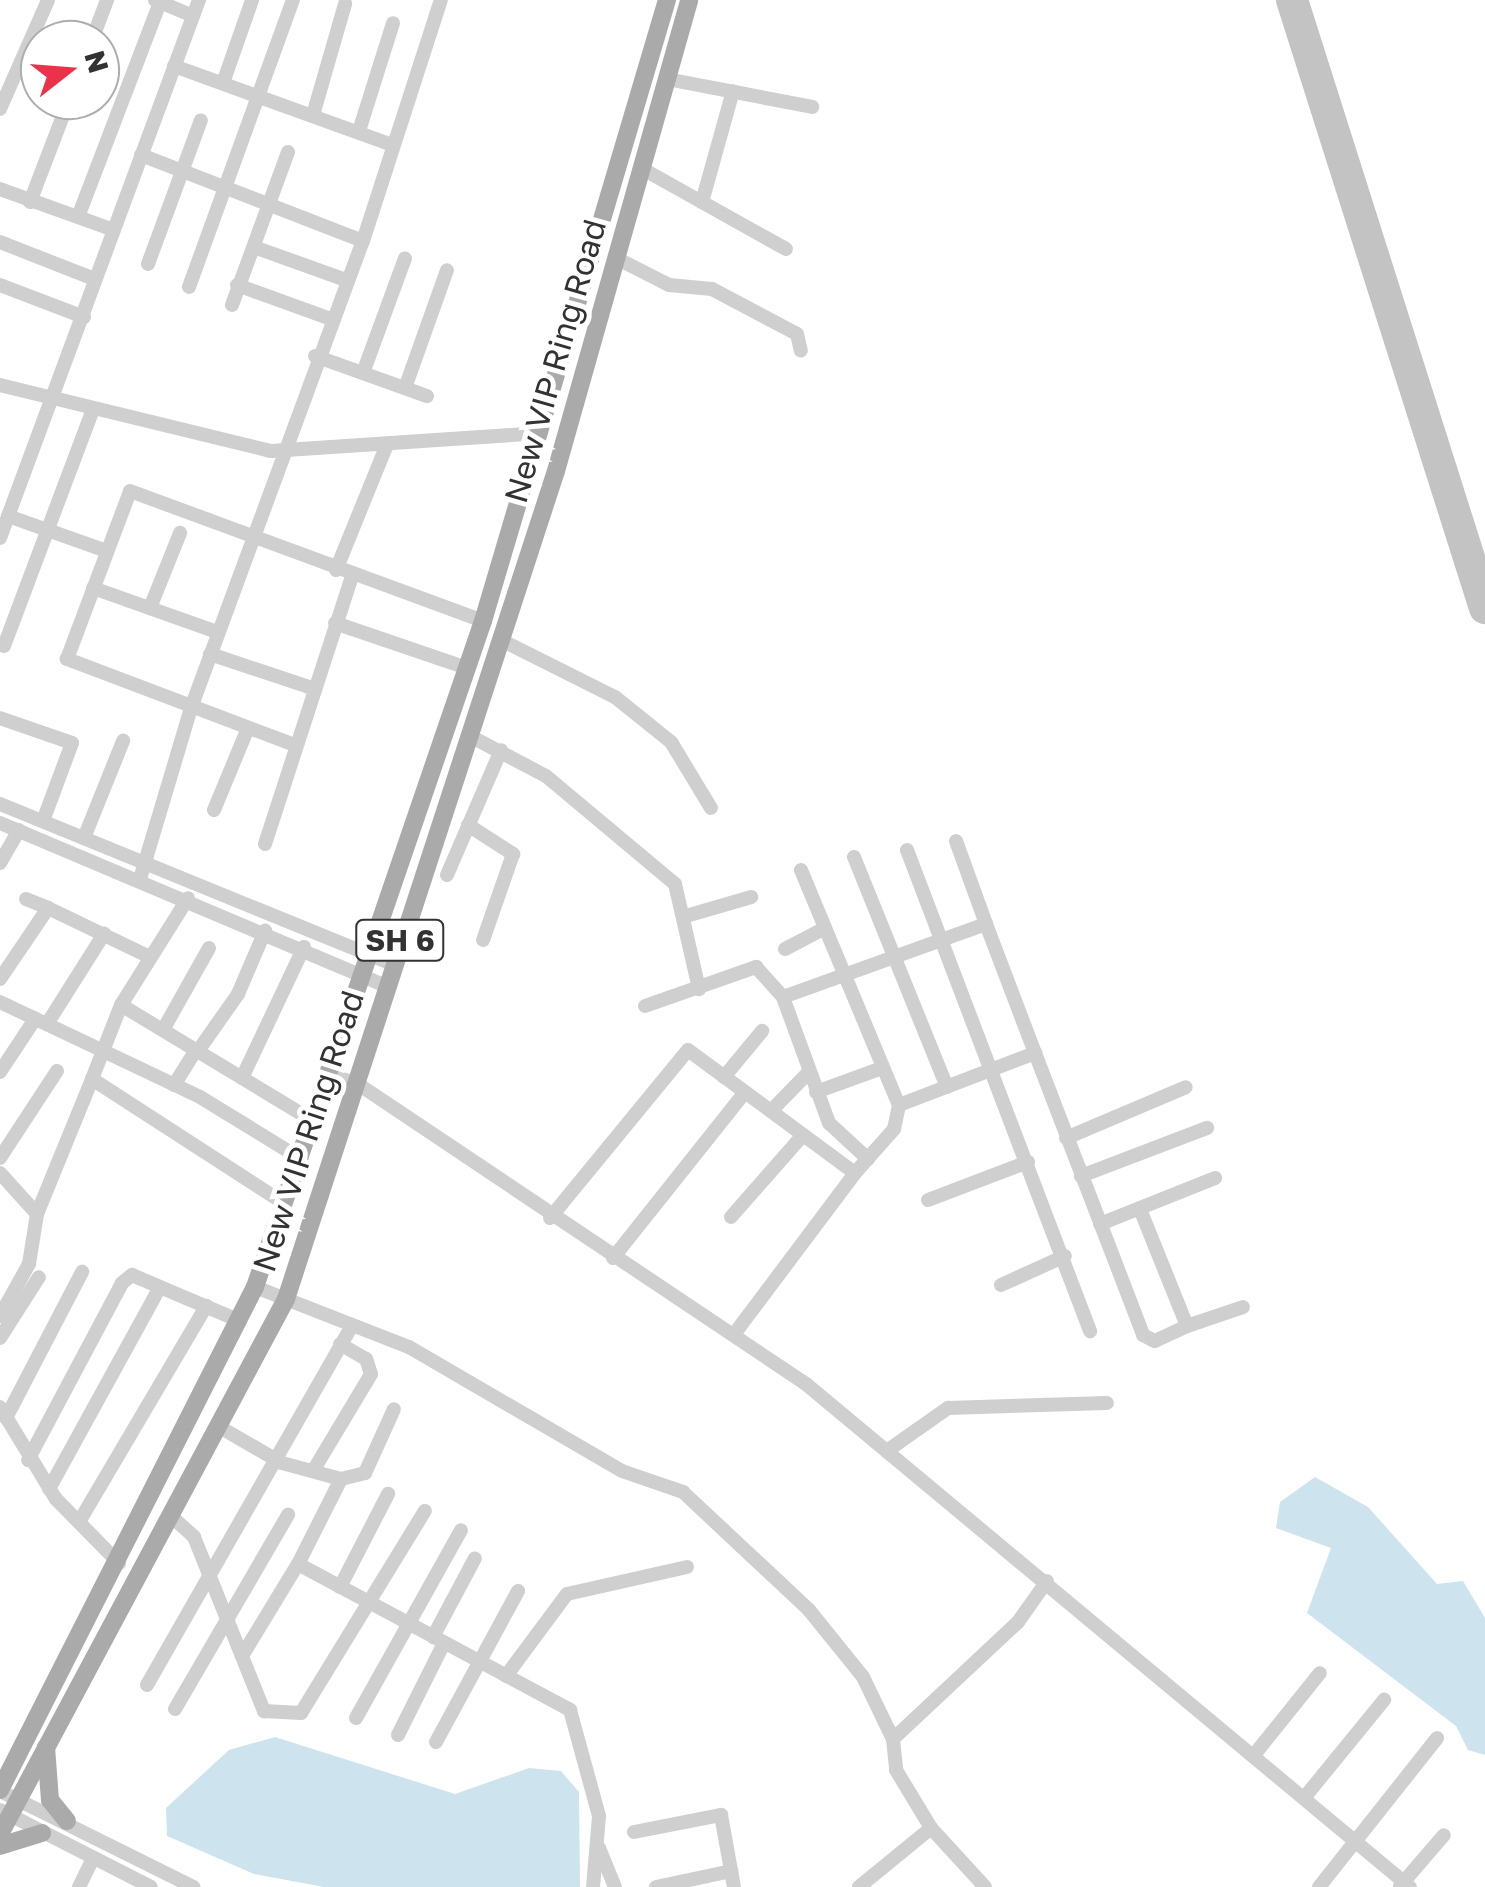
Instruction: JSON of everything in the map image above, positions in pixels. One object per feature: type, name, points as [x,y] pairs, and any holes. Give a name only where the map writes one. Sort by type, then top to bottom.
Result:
[{"type":"main road","name":"New VIP Ring Road","points":[[0,1791],[240,1321],[286,1204],[316,1122],[360,962],[483,621],[667,0]]},
{"type":"main road","name":"New VIP Ring Road","points":[[0,1834],[9,1808],[223,1429],[286,1298],[358,1084],[392,964],[502,640],[689,0]]},
{"type":"main road","points":[[46,1746],[50,1800],[67,1821]]},
{"type":"main road","points":[[0,1846],[42,1832]]},
{"type":"street","points":[[0,109],[48,0]]},
{"type":"street","points":[[0,538],[84,316],[92,278],[114,230],[198,0]]},
{"type":"street","points":[[223,82],[252,0]]},
{"type":"street","points":[[189,287],[294,0]]},
{"type":"street","points":[[140,879],[191,708],[328,318],[364,241],[390,144],[441,0]]},
{"type":"street","points":[[78,217],[157,1],[193,16]]},
{"type":"street","points":[[313,114],[345,4]]},
{"type":"street","points":[[359,131],[393,23]]},
{"type":"street","points":[[174,66],[390,144]]},
{"type":"street","points":[[666,79],[812,107]]},
{"type":"street","points":[[702,202],[732,91]]},
{"type":"street","points":[[30,202],[61,120]]},
{"type":"street","points":[[148,264],[201,120]]},
{"type":"street","points":[[232,304],[288,152]]},
{"type":"street","points":[[141,155],[268,200],[364,241]]},
{"type":"street","points":[[641,168],[786,248]]},
{"type":"street","points":[[0,189],[114,230]]},
{"type":"street","points":[[0,242],[92,278]]},
{"type":"street","points":[[254,247],[346,280]]},
{"type":"street","points":[[363,373],[405,258]]},
{"type":"street","points":[[616,258],[669,285],[712,289],[797,334],[801,351]]},
{"type":"street","points":[[405,388],[447,270]]},
{"type":"street","points":[[237,285],[328,318]]},
{"type":"street","points":[[0,286],[84,316]]},
{"type":"street","points":[[314,356],[427,396]]},
{"type":"street","points":[[0,385],[281,450],[540,433]]},
{"type":"street","points":[[4,646],[93,409]]},
{"type":"street","points":[[336,570],[386,446]]},
{"type":"street","points":[[292,744],[66,659],[130,491],[352,576],[483,621]]},
{"type":"street","points":[[8,516],[107,552]]},
{"type":"street","points":[[150,608],[180,534]]},
{"type":"street","points":[[265,844],[292,744],[352,576]]},
{"type":"street","points":[[93,588],[218,632]]},
{"type":"street","points":[[335,623],[468,668]]},
{"type":"street","points":[[502,640],[616,697],[672,742],[711,808]]},
{"type":"street","points":[[210,654],[312,688]]},
{"type":"street","points":[[0,718],[72,744],[42,821]]},
{"type":"street","points":[[214,810],[248,728]]},
{"type":"street","points":[[470,736],[558,784],[675,884],[686,916],[699,988]]},
{"type":"street","points":[[84,838],[123,741]]},
{"type":"street","points":[[447,875],[500,750]]},
{"type":"street","points":[[0,804],[146,863],[360,962],[386,986]]},
{"type":"street","points":[[0,822],[304,948],[360,962],[392,964]]},
{"type":"street","points":[[468,826],[513,854],[482,940]]},
{"type":"street","points":[[0,863],[19,830]]},
{"type":"street","points":[[956,841],[1066,1138],[1148,1340],[1243,1307]]},
{"type":"street","points":[[907,850],[1065,1256],[1090,1331]]},
{"type":"street","points":[[854,858],[947,1086]]},
{"type":"street","points":[[735,1333],[855,1173],[894,1129],[899,1105],[802,870]]},
{"type":"street","points":[[686,916],[752,897]]},
{"type":"street","points":[[0,1316],[29,1264],[37,1214],[92,1079],[100,1049],[121,1004],[188,898]]},
{"type":"street","points":[[26,899],[150,957]]},
{"type":"street","points":[[0,979],[48,908]]},
{"type":"street","points":[[783,997],[986,924]]},
{"type":"street","points":[[785,948],[825,928]]},
{"type":"street","points":[[174,1085],[238,994],[266,931]]},
{"type":"street","points":[[0,1072],[104,934]]},
{"type":"street","points":[[164,1030],[209,948]]},
{"type":"street","points":[[242,1078],[304,948]]},
{"type":"street","points":[[646,1006],[762,967],[783,997],[807,1046],[808,1073],[829,1124],[868,1159]]},
{"type":"street","points":[[0,1002],[174,1085],[301,1159]]},
{"type":"street","points":[[121,1004],[316,1122]]},
{"type":"street","points":[[724,1077],[762,1030]]},
{"type":"street","points":[[550,1218],[688,1050],[855,1173]]},
{"type":"street","points":[[899,1105],[1034,1053]]},
{"type":"street","points":[[816,1092],[882,1068]]},
{"type":"street","points":[[0,1158],[57,1071]]},
{"type":"street","points":[[771,1112],[808,1073]]},
{"type":"street","points":[[330,1075],[358,1084],[550,1218],[735,1333],[891,1448],[1404,1885],[1444,1835]]},
{"type":"street","points":[[92,1079],[286,1204]]},
{"type":"street","points":[[1066,1138],[1186,1088]]},
{"type":"street","points":[[613,1258],[745,1092]]},
{"type":"street","points":[[1081,1176],[1206,1128]]},
{"type":"street","points":[[731,1217],[803,1135]]},
{"type":"street","points":[[928,1200],[1028,1162]]},
{"type":"street","points":[[0,1173],[37,1214]]},
{"type":"street","points":[[1100,1224],[1215,1178]]},
{"type":"street","points":[[1140,1208],[1187,1326]]},
{"type":"street","points":[[1001,1285],[1065,1256]]},
{"type":"street","points":[[82,1272],[3,1413],[49,1489],[119,1563]]},
{"type":"street","points":[[28,1460],[122,1283],[132,1275],[240,1321]]},
{"type":"street","points":[[0,1338],[38,1277]]},
{"type":"street","points":[[255,1286],[352,1325],[543,1418],[622,1471],[683,1492],[732,1530],[863,1678],[893,1738],[896,1770],[931,1828],[985,1887]]},
{"type":"street","points":[[49,1489],[160,1287]]},
{"type":"street","points":[[79,1522],[206,1306]]},
{"type":"street","points":[[147,1686],[206,1569],[352,1325]]},
{"type":"street","points":[[313,1471],[370,1374],[366,1359],[340,1344]]},
{"type":"street","points":[[891,1448],[948,1408],[1107,1403]]},
{"type":"street","points":[[223,1429],[272,1456],[341,1479],[365,1473],[394,1409]]},
{"type":"street","points":[[242,1656],[298,1564],[341,1479]]},
{"type":"street","points":[[340,1587],[388,1494]]},
{"type":"street","points":[[171,1516],[194,1536],[264,1711],[301,1713],[426,1511]]},
{"type":"street","points":[[176,1709],[288,1514]]},
{"type":"street","points":[[356,1718],[405,1623],[460,1530]]},
{"type":"street","points":[[398,1734],[475,1558]]},
{"type":"street","points":[[298,1564],[570,1710],[588,1753],[596,1842],[593,1887]]},
{"type":"street","points":[[506,1676],[567,1594],[687,1567]]},
{"type":"street","points":[[893,1738],[1018,1622],[1035,1604],[1048,1581]]},
{"type":"street","points":[[436,1742],[518,1591]]},
{"type":"street","points":[[1254,1755],[1320,1674]]},
{"type":"street","points":[[1304,1798],[1384,1700]]},
{"type":"street","points":[[1320,1887],[1437,1738]]},
{"type":"street","points":[[0,1791],[9,1808],[42,1832],[129,1882],[151,1887]]},
{"type":"street","points":[[9,1808],[67,1821],[193,1887]]},
{"type":"street","points":[[634,1832],[721,1815],[733,1879],[656,1887]]},
{"type":"street","points":[[859,1887],[931,1828]]},
{"type":"street","points":[[596,1842],[615,1887]]},
{"type":"street","points":[[79,1887],[92,1860]]},
{"type":"water","points":[[1315,1477],[1368,1507],[1437,1584],[1463,1581],[1485,1618],[1485,1755],[1468,1750],[1456,1726],[1307,1613],[1331,1548],[1276,1528],[1280,1502]]},
{"type":"water","points":[[275,1737],[455,1794],[529,1768],[561,1771],[579,1792],[580,1887],[324,1887],[254,1874],[167,1836],[166,1808],[229,1750]]},
{"type":"taxiway","points":[[1292,0],[1485,608]]}]
